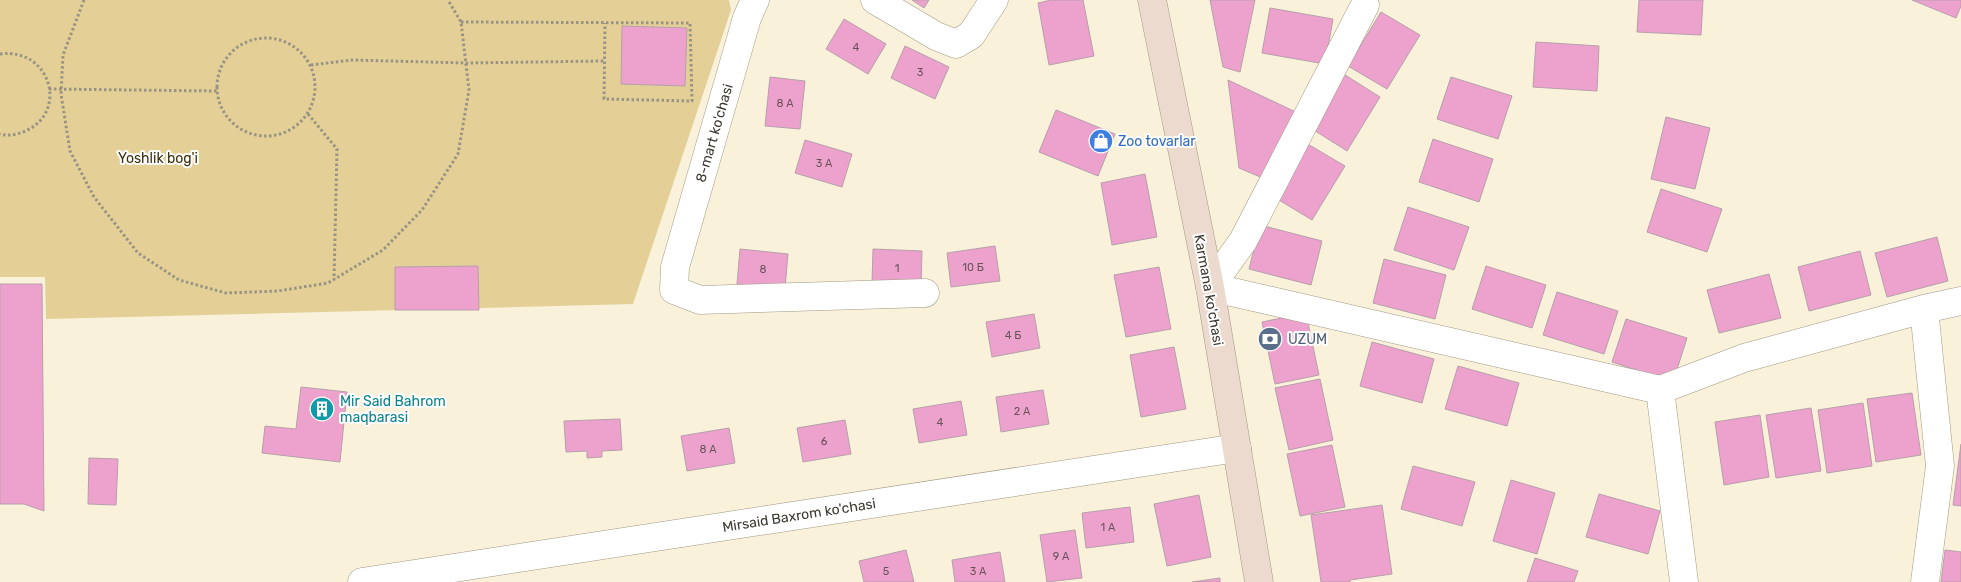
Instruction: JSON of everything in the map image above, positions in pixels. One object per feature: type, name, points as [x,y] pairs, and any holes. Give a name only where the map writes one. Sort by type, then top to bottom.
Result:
[{"type":"main road","name":"Karmana ko'chasi","points":[[1152,0],[1210,287],[1259,582]]},
{"type":"street","name":"8-mart ko'chasi","points":[[755,0],[744,28],[676,267],[674,290],[700,300],[925,293]]},
{"type":"street","points":[[875,0],[936,36],[956,44],[971,35],[994,0]]},
{"type":"street","points":[[1365,5],[1243,241],[1210,287],[1660,390],[1744,358],[1924,309],[1961,301]]},
{"type":"street","points":[[1924,309],[1940,466],[1925,582]]},
{"type":"street","points":[[1660,390],[1684,582]]},
{"type":"street","name":"Mirsaid Baxrom ko'chasi","points":[[362,582],[1237,448]]},
{"type":"path","points":[[84,0],[63,55],[61,88],[70,151],[94,197],[138,253],[179,280],[226,293],[278,292],[328,283],[383,250],[422,210],[458,154],[469,90],[461,22],[448,0]]},
{"type":"path","points":[[461,22],[690,23],[692,101],[604,99],[605,23]]},
{"type":"path","points":[[269,38],[286,42],[300,51],[310,65],[315,82],[315,99],[308,114],[296,127],[281,135],[264,137],[249,134],[235,126],[225,114],[218,100],[217,84],[220,70],[228,56],[240,46],[254,40],[269,38]]},
{"type":"path","points":[[0,54],[10,52],[23,55],[35,62],[44,72],[50,97],[47,110],[40,121],[29,130],[16,134],[0,134]]},
{"type":"path","points":[[310,65],[352,60],[466,63],[604,60]]},
{"type":"path","points":[[49,89],[218,91]]},
{"type":"path","points":[[308,114],[337,149],[334,280]]},
{"type":"green space","name":"Yoshlik bog'i","points":[[0,0],[729,0],[731,10],[633,304],[46,319],[45,277],[0,277]]},
{"type":"building","points":[[912,0],[929,0],[924,8]]},
{"type":"building","points":[[1051,0],[1083,0],[1094,56],[1049,65],[1038,3]]},
{"type":"building","points":[[1210,0],[1255,0],[1240,72],[1223,67]]},
{"type":"building","points":[[1639,0],[1703,0],[1701,35],[1637,32]]},
{"type":"building","points":[[1912,0],[1961,0],[1961,6],[1956,18]]},
{"type":"building","points":[[1270,8],[1333,19],[1325,64],[1262,53]]},
{"type":"building","points":[[1381,12],[1420,35],[1387,89],[1348,66]]},
{"type":"building","points":[[844,19],[886,44],[868,74],[826,49]]},
{"type":"building","points":[[622,26],[687,28],[685,86],[621,84]]},
{"type":"building","points":[[1536,42],[1599,46],[1597,91],[1533,87]]},
{"type":"building","points":[[905,46],[949,67],[935,99],[891,78]]},
{"type":"building","points":[[1342,73],[1380,97],[1347,151],[1309,127]]},
{"type":"building","points":[[770,77],[805,81],[800,129],[765,126]]},
{"type":"building","points":[[1451,77],[1512,96],[1498,139],[1437,119]]},
{"type":"building","points":[[1228,80],[1300,114],[1265,179],[1239,168]]},
{"type":"building","points":[[1056,110],[1115,134],[1098,176],[1039,152]]},
{"type":"building","points":[[1666,117],[1710,128],[1695,189],[1651,179]]},
{"type":"building","points":[[1433,139],[1493,159],[1479,202],[1419,182]]},
{"type":"building","points":[[805,140],[852,154],[842,187],[795,173]]},
{"type":"building","points":[[1306,143],[1345,166],[1312,220],[1274,197]]},
{"type":"building","points":[[1145,174],[1157,237],[1112,245],[1101,183]]},
{"type":"building","points":[[1661,189],[1722,209],[1707,252],[1647,232]]},
{"type":"building","points":[[1408,207],[1469,227],[1454,270],[1394,250]]},
{"type":"building","points":[[1260,225],[1322,241],[1311,285],[1249,269]]},
{"type":"building","points":[[1937,237],[1948,281],[1887,297],[1875,253]]},
{"type":"building","points":[[995,246],[1000,281],[951,287],[947,253]]},
{"type":"building","points":[[740,249],[788,254],[785,288],[737,284]]},
{"type":"building","points":[[873,249],[922,251],[921,286],[872,284]]},
{"type":"building","points":[[1860,251],[1871,295],[1809,311],[1798,267]]},
{"type":"building","points":[[1384,259],[1446,275],[1435,319],[1373,303]]},
{"type":"building","points":[[478,266],[479,310],[395,310],[395,267]]},
{"type":"building","points":[[1486,266],[1546,285],[1532,328],[1472,309]]},
{"type":"building","points":[[1159,267],[1171,329],[1126,337],[1114,275]]},
{"type":"building","points":[[1769,274],[1781,318],[1719,333],[1707,290]]},
{"type":"building","points":[[0,284],[42,284],[44,511],[24,504],[0,504]]},
{"type":"building","points":[[1557,292],[1618,311],[1604,354],[1543,335]]},
{"type":"building","points":[[1306,313],[1319,375],[1275,384],[1262,322]]},
{"type":"building","points":[[1034,314],[1040,348],[992,357],[986,322]]},
{"type":"building","points":[[1626,319],[1687,338],[1673,382],[1612,362]]},
{"type":"building","points":[[1372,342],[1434,359],[1422,403],[1360,386]]},
{"type":"building","points":[[1174,347],[1186,409],[1141,417],[1130,355]]},
{"type":"building","points":[[1458,366],[1519,383],[1507,426],[1445,409]]},
{"type":"building","points":[[1320,379],[1333,440],[1289,450],[1275,388]]},
{"type":"building","name":"Mir Said Bahrom maqbarasi","points":[[301,387],[347,392],[340,462],[262,453],[265,426],[296,429]]},
{"type":"building","points":[[1043,390],[1049,424],[1001,432],[996,397]]},
{"type":"building","points":[[1912,393],[1921,455],[1876,462],[1867,399]]},
{"type":"building","points":[[961,401],[967,435],[919,443],[913,409]]},
{"type":"building","points":[[1863,403],[1872,466],[1827,473],[1818,410]]},
{"type":"building","points":[[1811,408],[1821,471],[1776,478],[1766,415]]},
{"type":"building","points":[[1760,415],[1769,477],[1724,485],[1715,422]]},
{"type":"building","points":[[620,419],[622,450],[602,451],[602,457],[587,458],[587,451],[566,452],[564,421]]},
{"type":"building","points":[[845,420],[851,454],[803,462],[797,428]]},
{"type":"building","points":[[729,428],[735,463],[687,471],[681,436]]},
{"type":"building","points":[[1961,444],[1961,506],[1953,505]]},
{"type":"building","points":[[1332,445],[1345,507],[1300,516],[1287,454]]},
{"type":"building","points":[[89,458],[118,459],[116,505],[88,504]]},
{"type":"building","points":[[1413,466],[1475,482],[1462,526],[1401,509]]},
{"type":"building","points":[[1511,480],[1555,493],[1537,554],[1493,541]]},
{"type":"building","points":[[1599,494],[1660,511],[1648,554],[1586,537]]},
{"type":"building","points":[[1199,495],[1211,557],[1167,566],[1154,504]]},
{"type":"building","points":[[1382,505],[1392,574],[1350,580],[1350,582],[1321,582],[1311,515]]},
{"type":"building","points":[[1130,507],[1134,542],[1086,548],[1082,513]]},
{"type":"building","points":[[1075,530],[1082,578],[1047,582],[1040,535]]},
{"type":"building","points":[[906,550],[914,582],[864,582],[859,561]]},
{"type":"building","points":[[1945,550],[1961,552],[1961,582],[1941,582]]},
{"type":"building","points":[[1000,552],[1005,582],[955,582],[952,560]]},
{"type":"building","points":[[1535,558],[1578,571],[1574,582],[1527,582]]},
{"type":"building","points":[[1220,578],[1220,582],[1192,582]]},
{"type":"place","name":"Zoo tovarlar","points":[[1101,141]]},
{"type":"place","name":"UZUM","points":[[1270,339]]},
{"type":"place","name":"Mir Said Bahrom maqbarasi","points":[[322,409]]}]
